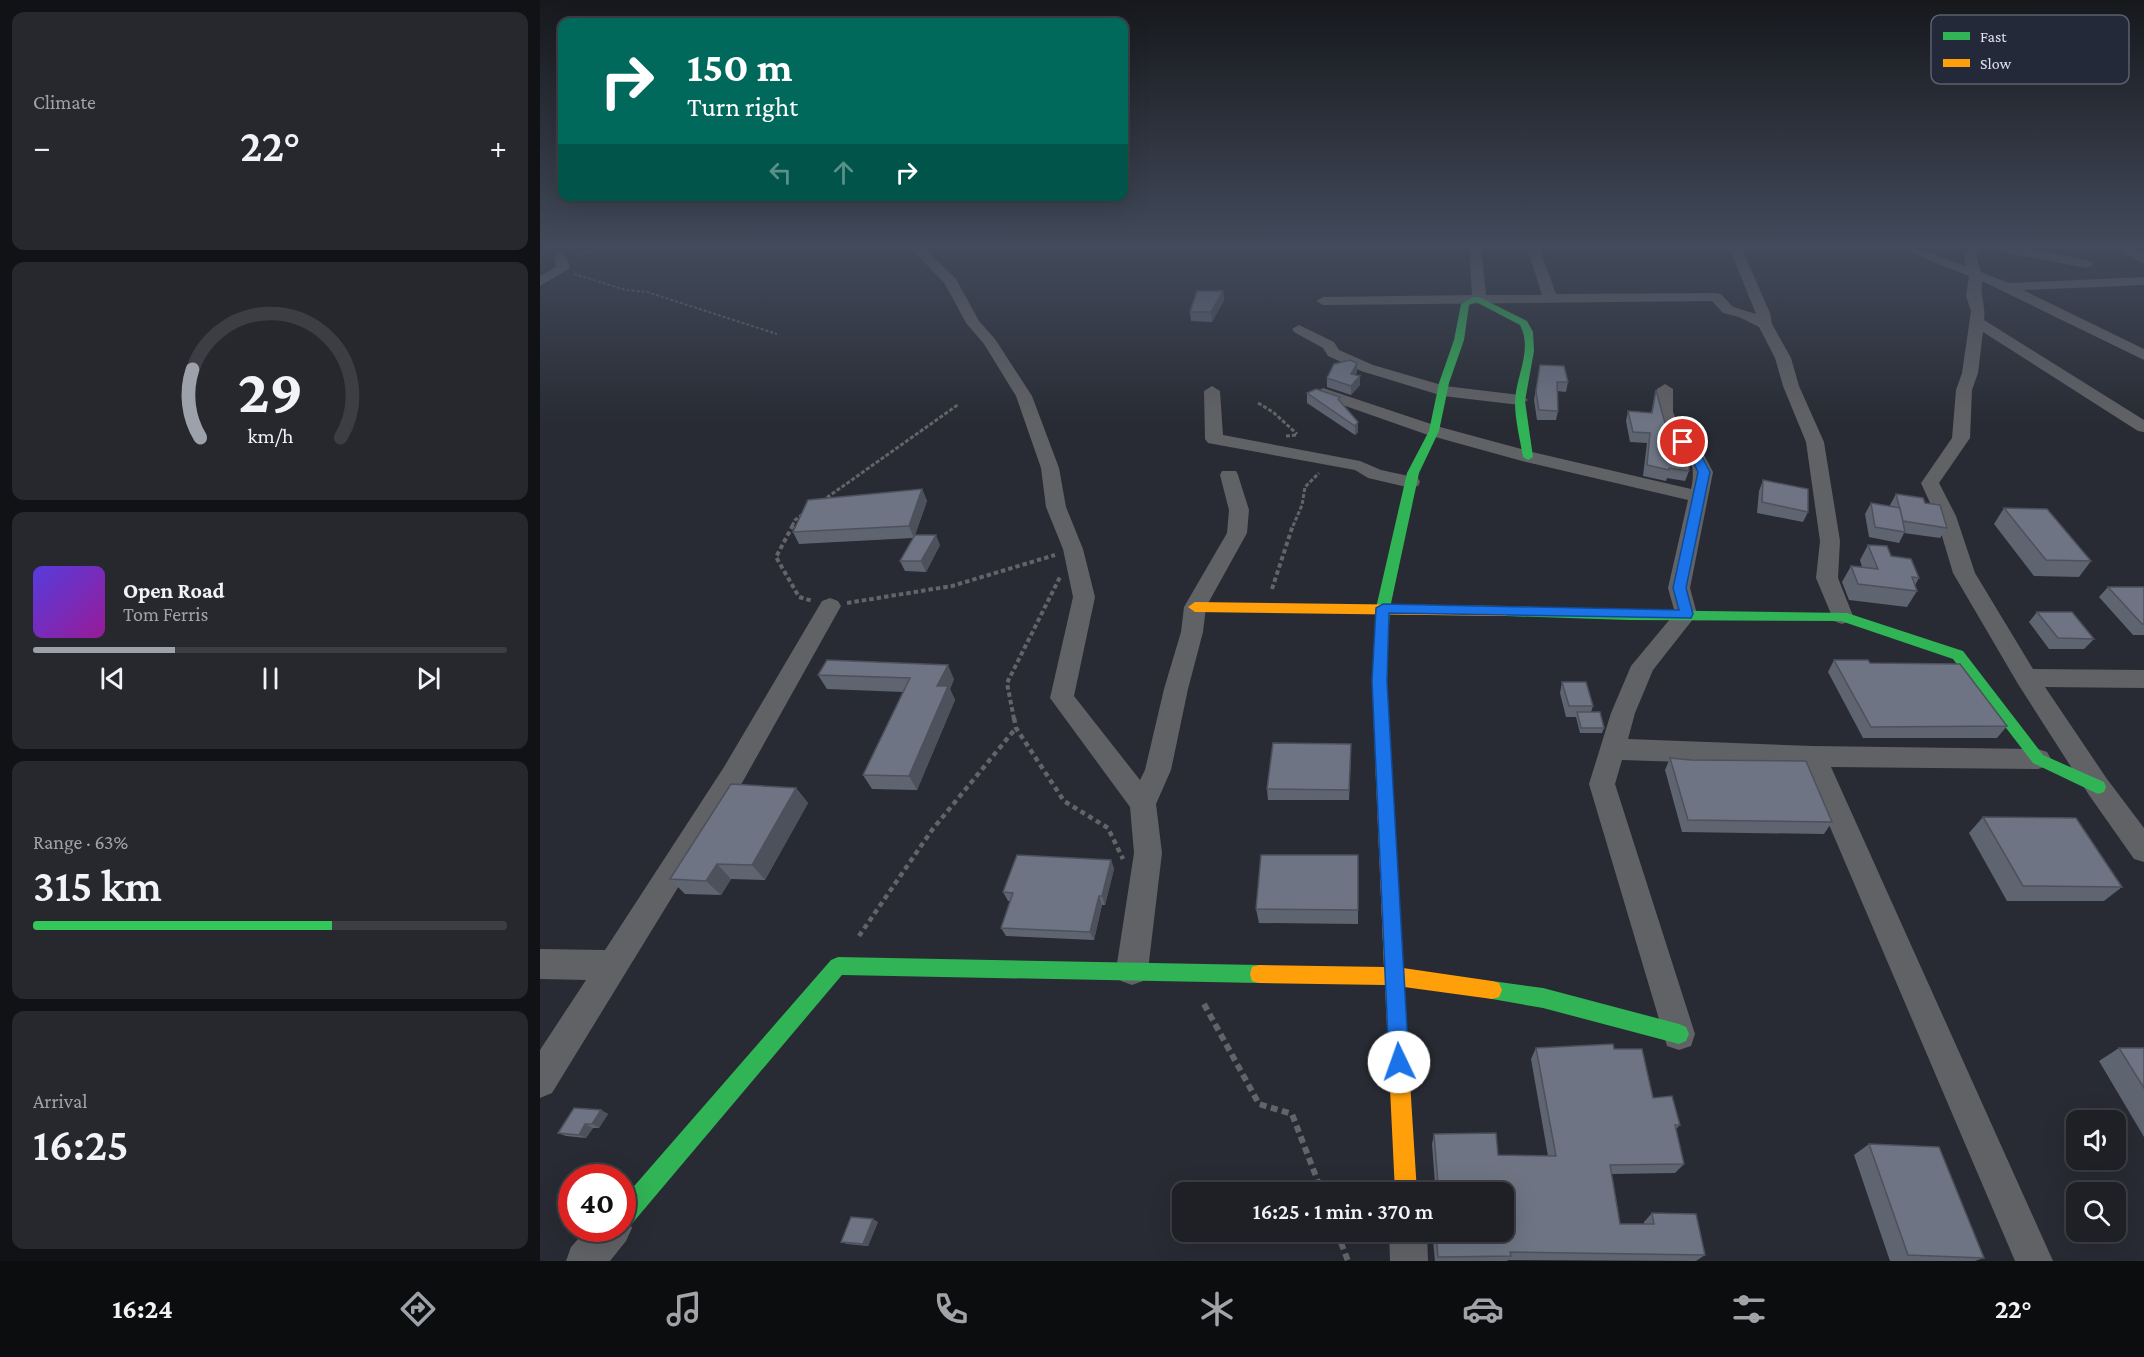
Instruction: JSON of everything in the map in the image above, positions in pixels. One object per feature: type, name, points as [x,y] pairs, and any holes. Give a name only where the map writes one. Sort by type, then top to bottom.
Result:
[{"type":"street","points":[[964,306],[973,323],[990,342],[1024,396],[1050,468],[1056,507],[1073,549],[1084,597],[1062,698],[1143,804],[1149,853],[1137,914],[1132,970]]},
{"type":"street","points":[[1405,1182],[1379,681],[1383,608],[1401,517],[1411,482],[1428,438],[1434,431],[1443,391],[1459,340],[1465,306]]},
{"type":"street","points":[[1490,306],[1524,322],[1529,330],[1529,353],[1520,400],[1528,457]]},
{"type":"street","points":[[1724,306],[1728,310],[1766,324]]},
{"type":"street","points":[[1761,306],[1766,324],[1815,442],[1830,541],[1827,578],[1842,616]]},
{"type":"street","points":[[1976,306],[1978,311],[1970,373],[1964,390],[1960,438],[1930,483],[1946,516],[1964,573],[2026,678],[2098,787],[2144,850]]},
{"type":"street","points":[[2041,306],[2144,355]]},
{"type":"street","points":[[1976,321],[2144,427]]},
{"type":"street","points":[[1299,328],[1329,345],[1333,353],[1396,378],[1443,391],[1520,400]]},
{"type":"street","points":[[1665,389],[1665,412],[1671,428],[1696,455],[1704,472],[1679,588],[1686,614]]},
{"type":"street","points":[[1212,391],[1215,439],[1328,462],[1360,466],[1375,474],[1411,482]]},
{"type":"street","points":[[1323,393],[1434,431],[1528,457],[1700,497]]},
{"type":"street","points":[[1143,804],[1158,770],[1176,689],[1192,632],[1195,606],[1237,533],[1239,510],[1229,475]]},
{"type":"street","points":[[540,1081],[733,775],[830,606]]},
{"type":"street","points":[[1195,606],[1842,616],[1958,655],[2038,759]]},
{"type":"street","points":[[1679,1034],[1602,784],[1623,713],[1643,666],[1686,614]]},
{"type":"street","points":[[2026,678],[2144,679]]},
{"type":"street","points":[[1612,749],[1813,756],[2038,759],[2098,787]]},
{"type":"street","points":[[1813,756],[2034,1261]]},
{"type":"street","points":[[540,964],[612,965]]},
{"type":"street","points":[[636,1202],[838,966],[1395,976],[1543,998],[1679,1034]]},
{"type":"street","points":[[585,1261],[601,1242]]},
{"type":"street","points":[[1408,1242],[1409,1261]]},
{"type":"path","points":[[690,306],[777,334]]},
{"type":"path","points":[[1258,403],[1273,412],[1297,435]]},
{"type":"path","points":[[814,507],[959,404]]},
{"type":"path","points":[[1266,606],[1302,505],[1305,487],[1328,462]]},
{"type":"path","points":[[805,513],[795,520],[776,557],[799,597],[830,606],[952,586],[1073,549]]},
{"type":"path","points":[[1073,549],[1007,683],[1016,728],[1064,801],[1108,828],[1127,866]]},
{"type":"path","points":[[838,966],[932,830],[1016,728]]},
{"type":"path","points":[[1186,971],[1259,1104],[1292,1113],[1318,1182]]},
{"type":"path","points":[[1341,1242],[1348,1261]]},
{"type":"building","points":[[1192,306],[1215,306],[1211,312],[1190,312]]},
{"type":"building","points":[[1350,360],[1357,363],[1351,374],[1360,376],[1351,386],[1327,378],[1334,364]]},
{"type":"building","points":[[1540,365],[1564,366],[1568,382],[1557,382],[1558,411],[1539,410],[1536,391]]},
{"type":"building","points":[[1316,389],[1340,397],[1338,399],[1358,422],[1355,426],[1307,393]]},
{"type":"building","points":[[1656,390],[1673,453],[1690,456],[1689,471],[1669,468],[1669,470],[1647,465],[1650,433],[1633,432],[1628,411],[1652,413]]},
{"type":"building","points":[[1763,480],[1808,489],[1808,512],[1762,502]]},
{"type":"building","points":[[922,489],[909,526],[793,532],[808,500]]},
{"type":"building","points":[[1896,494],[1923,498],[1925,503],[1940,505],[1947,528],[1903,521]]},
{"type":"building","points":[[1871,503],[1900,508],[1905,532],[1875,527]]},
{"type":"building","points":[[2004,508],[2047,509],[2091,561],[2046,560]]},
{"type":"building","points":[[915,535],[936,535],[921,561],[900,561]]},
{"type":"building","points":[[1868,545],[1887,546],[1891,556],[1911,559],[1919,578],[1912,577],[1917,591],[1858,584],[1851,566],[1878,569]]},
{"type":"building","points":[[2108,587],[2144,587],[2144,624],[2142,624]]},
{"type":"building","points":[[2037,612],[2072,612],[2094,639],[2058,638]]},
{"type":"building","points":[[827,660],[948,665],[937,686],[948,686],[909,776],[863,775],[910,678],[818,675]]},
{"type":"building","points":[[1834,660],[1868,660],[1870,663],[1960,664],[2007,726],[1871,727]]},
{"type":"building","points":[[1562,682],[1586,682],[1593,706],[1569,706]]},
{"type":"building","points":[[1577,712],[1600,712],[1604,728],[1581,728]]},
{"type":"building","points":[[1273,743],[1351,744],[1349,790],[1267,789]]},
{"type":"building","points":[[1670,758],[1806,761],[1832,822],[1688,820]]},
{"type":"building","points":[[731,784],[796,788],[752,865],[717,864],[706,881],[670,879]]},
{"type":"building","points":[[1983,817],[2076,818],[2122,887],[2023,886]]},
{"type":"building","points":[[1017,855],[1111,860],[1090,932],[1001,928],[1013,893],[1003,892]]},
{"type":"building","points":[[1261,855],[1358,855],[1358,910],[1256,909]]},
{"type":"building","points":[[1613,1044],[1614,1049],[1642,1049],[1653,1098],[1672,1096],[1680,1125],[1675,1125],[1684,1164],[1610,1165],[1620,1224],[1654,1224],[1652,1213],[1696,1214],[1705,1255],[1510,1252],[1511,1256],[1438,1257],[1437,1242],[1514,1242],[1514,1182],[1438,1182],[1434,1134],[1496,1133],[1498,1155],[1556,1156],[1536,1048]]},
{"type":"building","points":[[2119,1048],[2144,1048],[2144,1088]]},
{"type":"building","points":[[574,1108],[601,1110],[592,1124],[585,1124],[579,1135],[558,1133]]},
{"type":"building","points":[[1869,1144],[1939,1147],[1984,1258],[1908,1255]]},
{"type":"building","points":[[851,1217],[873,1219],[863,1244],[841,1242]]},
{"type":"traffic: fast","points":[[1383,757],[1379,681],[1383,608],[1413,473],[1434,431],[1444,383],[1459,340],[1465,306]]},
{"type":"traffic: fast","points":[[1490,306],[1524,323],[1528,332],[1530,351],[1520,401],[1528,457]]},
{"type":"traffic: fast","points":[[1506,611],[1628,615],[1842,616],[1958,655],[2038,759],[2098,787]]},
{"type":"traffic: fast","points":[[636,1202],[838,966],[1259,974]]},
{"type":"traffic: fast","points":[[1492,990],[1543,998],[1679,1034]]},
{"type":"traffic: slow","points":[[1195,607],[1506,611]]},
{"type":"traffic: slow","points":[[1383,757],[1394,976],[1492,990]]},
{"type":"traffic: slow","points":[[1259,974],[1394,976],[1405,1182]]},
{"type":"route","points":[[1399,1062],[1379,681],[1383,608],[1628,615],[1686,614],[1679,588],[1704,472],[1696,455],[1683,442]]}]
